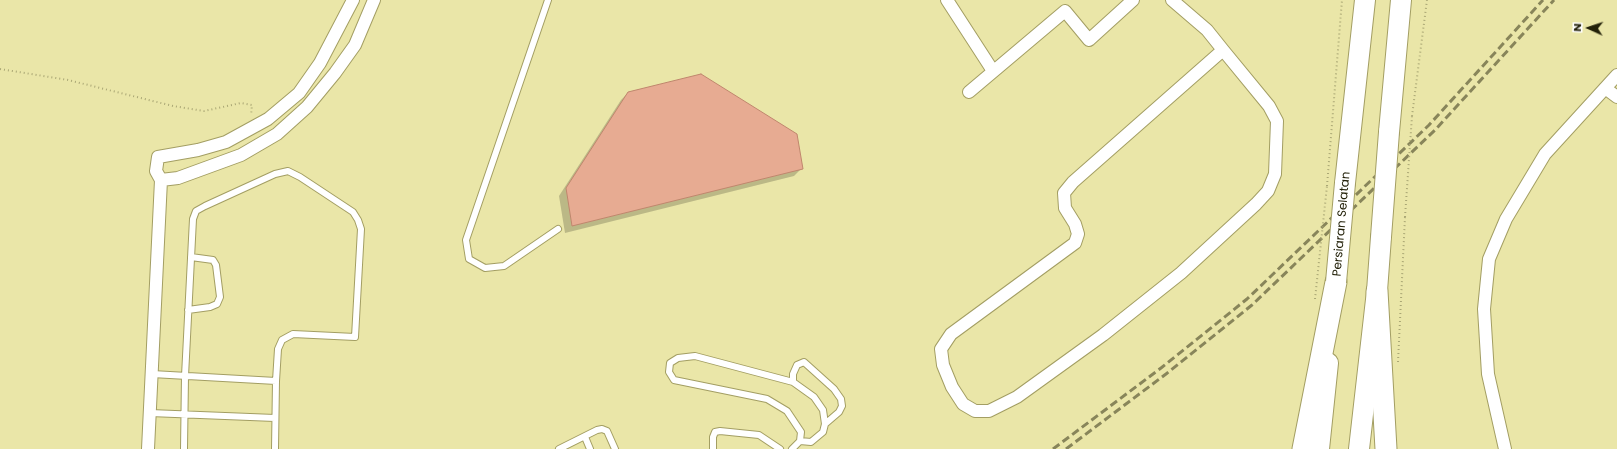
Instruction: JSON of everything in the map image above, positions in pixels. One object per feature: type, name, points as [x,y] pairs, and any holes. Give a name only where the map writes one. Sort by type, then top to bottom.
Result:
[{"type":"highway","points":[[1303,449],[1336,282]]},
{"type":"highway","points":[[1377,291],[1386,449]]},
{"type":"main road","name":"Persiaran Selatan","points":[[1319,449],[1336,282],[1336,185],[1365,0]]},
{"type":"main road","points":[[1360,449],[1377,291],[1400,0]]},
{"type":"street","points":[[148,449],[161,180],[156,171],[158,157],[198,150],[226,142],[251,130],[268,119],[299,93],[320,63],[354,0]]},
{"type":"street","points":[[161,180],[178,178],[241,155],[277,134],[307,107],[336,73],[355,45],[374,0]]},
{"type":"street","points":[[947,0],[993,71]]},
{"type":"street","points":[[969,92],[1065,12],[1088,40],[1133,0]]},
{"type":"street","points":[[1172,0],[1207,30],[1269,106],[1277,121],[1275,174],[1268,190],[1256,204],[1181,273],[1103,335],[1017,397],[989,411],[975,411],[963,404],[952,387],[943,365],[941,349],[951,334],[1075,243],[1078,234],[1075,224],[1065,208],[1064,193],[1073,182],[1223,50]]},
{"type":"street","points":[[1505,449],[1488,374],[1484,309],[1489,259],[1506,219],[1545,154],[1617,75]]},
{"type":"street","points":[[1605,88],[1617,97]]},
{"type":"lane","points":[[548,0],[466,240],[469,259],[485,268],[504,266],[558,229]]},
{"type":"lane","points":[[184,449],[185,376],[192,219],[196,211],[275,174],[288,171],[300,177],[353,212],[361,229],[355,337],[293,334],[282,340],[278,349],[275,449]]},
{"type":"lane","points":[[188,310],[210,307],[217,304],[220,297],[216,265],[213,260],[190,257]]},
{"type":"lane","points":[[792,449],[800,440],[801,432],[787,411],[766,399],[674,380],[669,372],[670,363],[678,358],[695,356],[794,382],[814,397],[823,410],[825,424],[823,432],[811,442],[800,440]]},
{"type":"lane","points":[[794,382],[793,374],[797,365],[804,362],[834,389],[842,399],[842,406],[839,412],[825,424]]},
{"type":"lane","points":[[152,374],[276,381]]},
{"type":"lane","points":[[150,413],[275,418]]},
{"type":"lane","points":[[559,449],[597,430],[607,431],[615,449]]},
{"type":"lane","points":[[713,449],[713,437],[715,432],[720,431],[759,435],[780,449]]},
{"type":"lane","points":[[585,437],[590,449]]},
{"type":"path","points":[[1315,299],[1336,185],[1342,0]]},
{"type":"path","points":[[1398,366],[1405,217],[1412,116],[1427,0]]},
{"type":"path","points":[[0,69],[68,80],[173,106],[204,111],[241,103],[252,106],[251,130]]},
{"type":"building","points":[[701,74],[797,134],[803,169],[572,226],[566,188],[628,92]]},
{"type":"railway","points":[[1053,449],[1161,368],[1247,299],[1429,125],[1543,0]]},
{"type":"railway","points":[[1066,449],[1166,374],[1252,305],[1435,130],[1554,0]]}]
